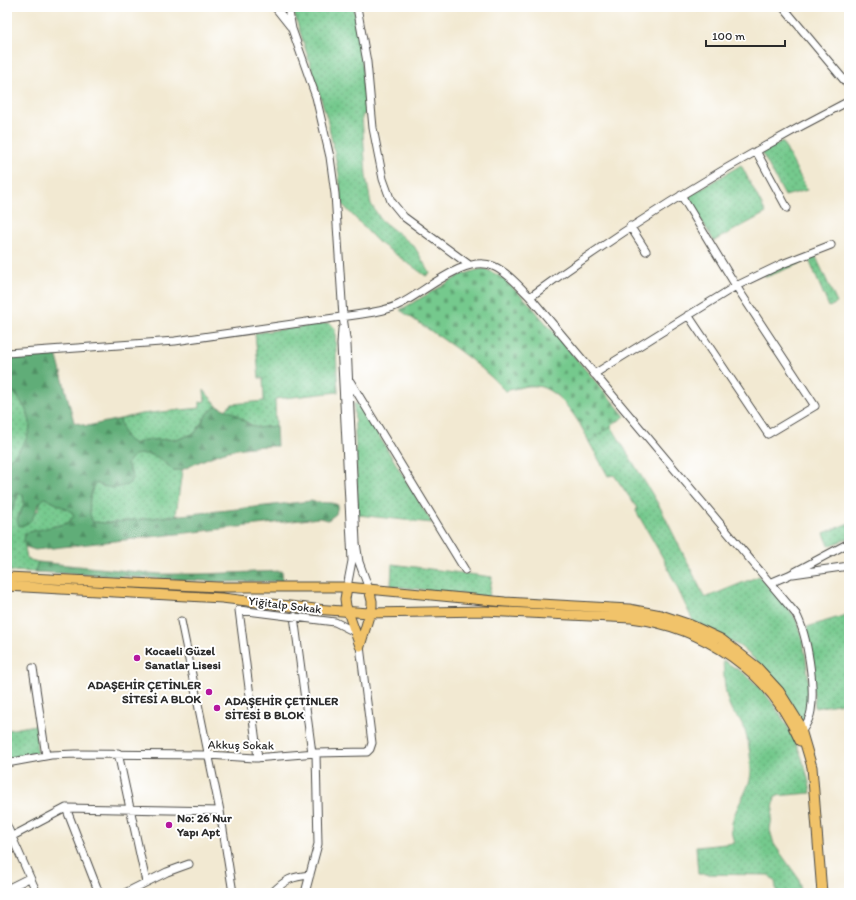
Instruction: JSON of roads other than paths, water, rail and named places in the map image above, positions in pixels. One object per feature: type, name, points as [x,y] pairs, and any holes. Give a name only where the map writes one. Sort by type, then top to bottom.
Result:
[{"type":"main road","points":[[7,577],[218,587],[347,587],[505,602],[629,610],[674,619],[720,639],[757,667],[772,682],[787,702],[802,731],[812,767],[816,794],[822,893]]},
{"type":"main road","points":[[7,586],[232,599],[348,611],[485,611],[631,618],[665,624],[693,634],[734,658],[757,678],[774,698],[797,734],[816,794]]},
{"type":"main road","points":[[347,587],[345,599],[360,646]]},
{"type":"main road","points":[[360,646],[372,601],[368,589]]},
{"type":"street","points":[[275,7],[292,29]]},
{"type":"street","points":[[288,7],[292,29],[316,97],[330,157],[338,228],[343,317],[347,345],[356,543],[359,562],[368,589]]},
{"type":"street","points":[[357,7],[367,62],[373,128],[383,179],[391,201],[404,217],[468,264]]},
{"type":"street","points":[[783,7],[849,86]]},
{"type":"street","points":[[530,297],[630,226],[681,194],[756,151],[849,101]]},
{"type":"street","points":[[756,151],[787,208]]},
{"type":"street","points":[[681,194],[736,286],[815,406],[768,434],[688,315]]},
{"type":"street","points":[[630,226],[646,251]]},
{"type":"street","points":[[594,374],[736,286],[777,266],[831,245]]},
{"type":"street","points":[[7,353],[175,341],[343,317],[383,310],[399,305],[468,264],[481,263],[500,269],[530,297],[796,614],[805,637],[812,704],[809,720],[802,731]]},
{"type":"street","points":[[343,317],[341,344],[352,561],[347,587]]},
{"type":"street","points":[[349,379],[465,570]]},
{"type":"street","points":[[770,583],[789,575],[849,543]]},
{"type":"street","points":[[789,575],[849,566]]},
{"type":"street","points":[[232,599],[239,610]]},
{"type":"street","name":"Yiğitalp Sokak","points":[[258,758],[239,610],[335,622],[355,632]]},
{"type":"street","points":[[294,616],[314,753],[318,844],[305,893]]},
{"type":"street","points":[[181,621],[220,811],[233,893]]},
{"type":"street","name":"Akkuş Sokak","points":[[7,763],[46,756],[118,753],[208,755],[258,758],[314,753],[367,752],[372,743],[360,646]]},
{"type":"street","points":[[33,668],[46,756]]},
{"type":"street","points":[[118,753],[146,882]]},
{"type":"street","points":[[9,838],[66,808],[220,811]]},
{"type":"street","points":[[66,808],[98,893]]},
{"type":"street","points":[[7,826],[9,838],[36,893]]},
{"type":"street","points":[[127,893],[146,882],[189,864]]},
{"type":"street","points":[[272,893],[284,881],[291,877],[310,875]]},
{"type":"street","points":[[7,889],[29,878]]},
{"type":"place","name":"Kocaeli Güzel Sanatlar Lisesi","points":[[137,658]]},
{"type":"place","name":"ADAŞEHİR ÇETİNLER SİTESİ A BLOK","points":[[209,692]]},
{"type":"place","name":"ADAŞEHİR ÇETİNLER SİTESİ B BLOK","points":[[217,708]]},
{"type":"place","name":"No: 26 Nur Yapı Apt","points":[[169,825]]}]
